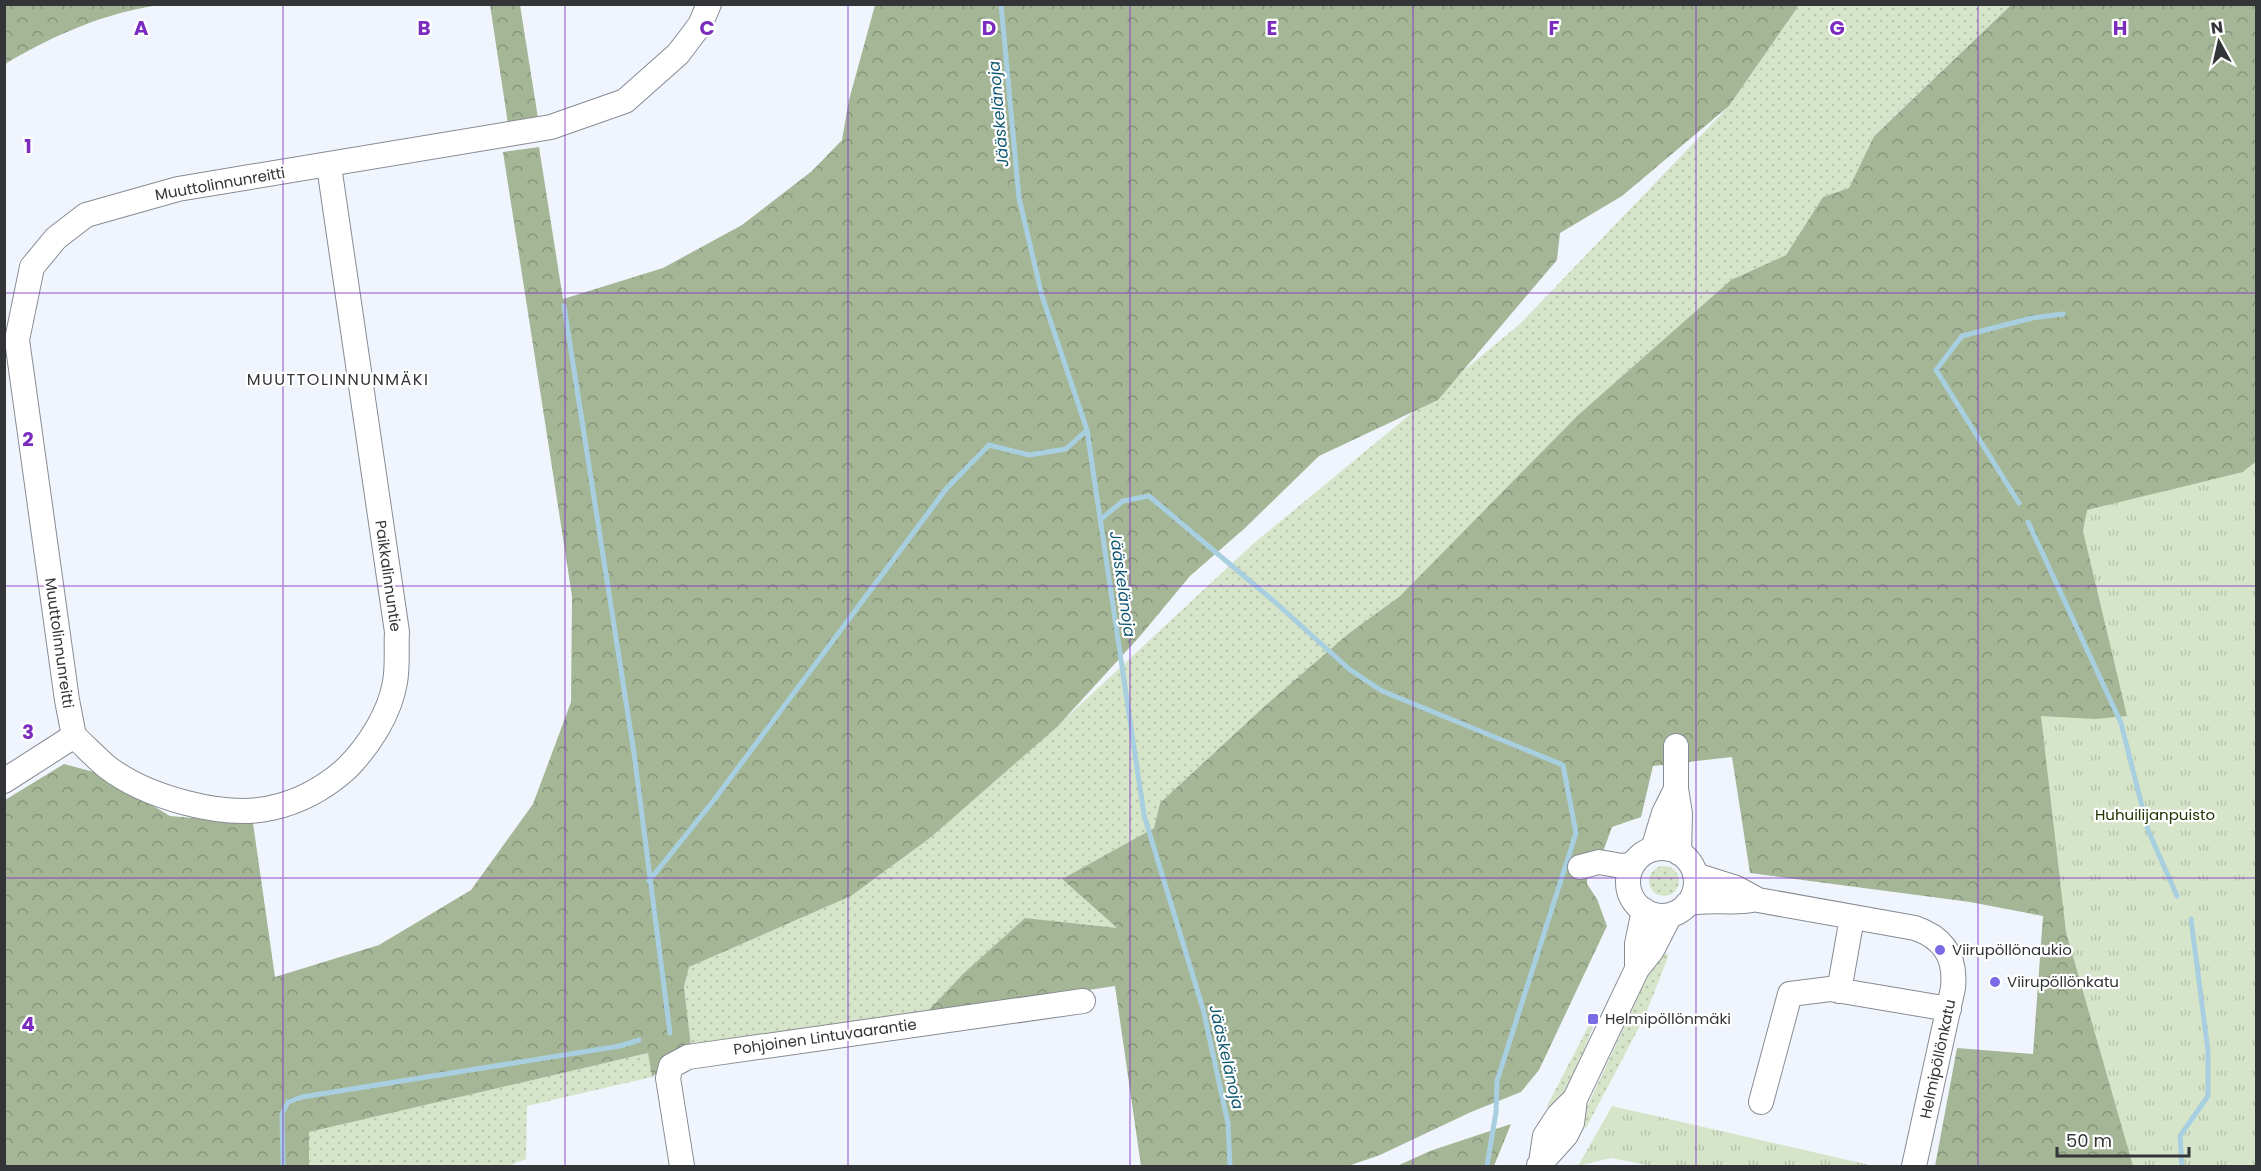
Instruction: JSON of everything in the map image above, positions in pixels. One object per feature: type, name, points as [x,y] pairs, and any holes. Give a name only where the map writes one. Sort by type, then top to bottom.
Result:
[{"type":"street","name":"Muuttolinnunreitti","points":[[74,736],[16,340],[32,267],[56,238],[86,215],[178,189],[329,166],[551,127],[625,101],[678,54],[700,25],[710,4]]},
{"type":"street","name":"Paikkalinnuntie","points":[[74,736],[108,768],[149,791],[195,805],[240,811],[271,808],[302,798],[334,780],[362,753],[380,723],[395,683],[397,632],[329,166]]},
{"type":"street","points":[[4,782],[74,736]]},
{"type":"street","points":[[1676,746],[1676,789],[1680,814],[1679,853]]},
{"type":"street","points":[[1653,849],[1664,813],[1676,789]]},
{"type":"street","points":[[1540,1164],[1545,1136],[1558,1116],[1575,1099],[1637,969],[1652,950],[1678,909],[1695,886],[1695,876],[1691,866],[1679,853],[1663,848],[1653,849],[1633,864],[1628,879],[1628,888],[1637,904],[1652,914],[1678,909],[1703,899],[1733,903],[1758,900]]},
{"type":"street","points":[[1628,888],[1599,878],[1580,867],[1599,862],[1622,866],[1633,864]]},
{"type":"street","points":[[1695,876],[1736,888],[1758,900]]},
{"type":"street","name":"Helmipöllönkatu","points":[[1758,900],[1915,928],[1931,934],[1948,951],[1954,973],[1949,1009],[1914,1167]]},
{"type":"street","points":[[1637,969],[1637,944],[1644,910]]},
{"type":"street","points":[[1839,991],[1850,928]]},
{"type":"street","points":[[1761,1102],[1790,994],[1812,990],[1839,991],[1949,1009]]},
{"type":"street","name":"Pohjoinen Lintuvaarantie","points":[[682,1167],[668,1078],[671,1066],[688,1057],[1083,1001]]},
{"type":"green space","points":[[4,5],[160,5],[100,19],[41,44],[5,64]]},
{"type":"green space","points":[[490,5],[520,5],[538,118],[508,124]]},
{"type":"green space","points":[[875,5],[1799,5],[1729,106],[1622,196],[1560,233],[1557,260],[1438,400],[1319,456],[1245,528],[1190,576],[1141,635],[1058,726],[930,838],[851,896],[689,967],[684,987],[691,1046],[652,1077],[648,1053],[309,1132],[309,1166],[5,1166],[5,800],[64,764],[98,773],[170,816],[253,823],[275,977],[379,945],[471,890],[533,804],[571,702],[572,596],[503,152],[539,147],[563,299],[663,268],[742,225],[812,171],[842,140],[849,100]]},
{"type":"green space","points":[[1799,5],[2011,5],[1874,135],[1849,188],[1823,197],[1786,255],[1731,280],[1577,416],[1400,596],[1348,634],[1267,704],[1160,803],[1154,828],[1062,879],[1118,929],[1025,918],[964,973],[924,1015],[691,1046],[684,987],[689,967],[851,896],[930,838],[1054,729],[1254,543],[1520,324],[1729,106]]},
{"type":"green space","points":[[2011,5],[2256,5],[2256,462],[2244,471],[2256,471],[2161,561],[2139,1166],[1935,1166],[1957,1048],[2033,1054],[2043,916],[1970,902],[1750,873],[1732,757],[1653,766],[1641,817],[1612,827],[1603,852],[1588,860],[1587,884],[1597,899],[1607,926],[1539,1070],[1521,1092],[1471,1112],[1380,1155],[1348,1166],[1141,1166],[1115,986],[924,1015],[964,973],[1025,918],[1117,928],[1062,879],[1154,828],[1160,803],[1267,704],[1348,634],[1400,596],[1577,416],[1731,280],[1786,255],[1823,197],[1849,188],[1874,136]]},
{"type":"green space","name":"Huhuilijanpuisto","points":[[2256,462],[2256,1166],[2133,1166],[2066,932],[2041,716],[2095,719],[2127,716],[2083,531],[2087,510],[2243,472]]},
{"type":"green space","points":[[1664,866],[1675,870],[1679,881],[1675,892],[1664,896],[1653,892],[1649,881],[1653,870]]},
{"type":"green space","points":[[1659,952],[1668,954],[1668,957],[1645,1016],[1586,1128],[1579,1124]]},
{"type":"green space","points":[[1589,1025],[1593,1027],[1573,1077],[1554,1110],[1547,1106]]},
{"type":"green space","points":[[648,1053],[652,1077],[527,1106],[526,1159],[509,1166],[309,1166],[308,1132]]},
{"type":"green space","points":[[1612,1106],[1874,1166],[1651,1166],[1611,1158],[1578,1166]]},
{"type":"green space","points":[[1511,1124],[1494,1166],[1397,1166],[1430,1151]]},
{"type":"waterway","name":"Jääskelänoja","points":[[1001,4],[1019,198],[1042,296],[1087,430],[1144,815],[1203,1009],[1228,1123],[1230,1166]]},
{"type":"waterway","points":[[564,306],[634,753],[670,1033]]},
{"type":"waterway","points":[[2019,503],[1936,370],[1962,336],[2032,318],[2063,314]]},
{"type":"waterway","points":[[649,881],[714,800],[946,489],[989,445],[1029,455],[1066,449],[1087,430]]},
{"type":"waterway","points":[[1101,519],[1123,501],[1149,496],[1276,603],[1349,669],[1382,691],[1563,765],[1576,833],[1497,1081],[1496,1112],[1487,1166]]},
{"type":"waterway","points":[[2028,522],[2121,723],[2148,830],[2177,896]]},
{"type":"waterway","points":[[2182,1166],[2180,1136],[2208,1096],[2208,1051],[2191,919]]},
{"type":"waterway","points":[[283,1166],[282,1114],[288,1102],[302,1097],[620,1046],[639,1040]]},
{"type":"place","name":"Viirupöllönaukio","points":[[1940,950]]},
{"type":"place","name":"Viirupöllönkatu","points":[[1995,982]]},
{"type":"place","name":"Helmipöllönmäki","points":[[1593,1019]]},
{"type":"district","name":"MUUTTOLINNUNMÄKI","points":[[338,379]]}]
